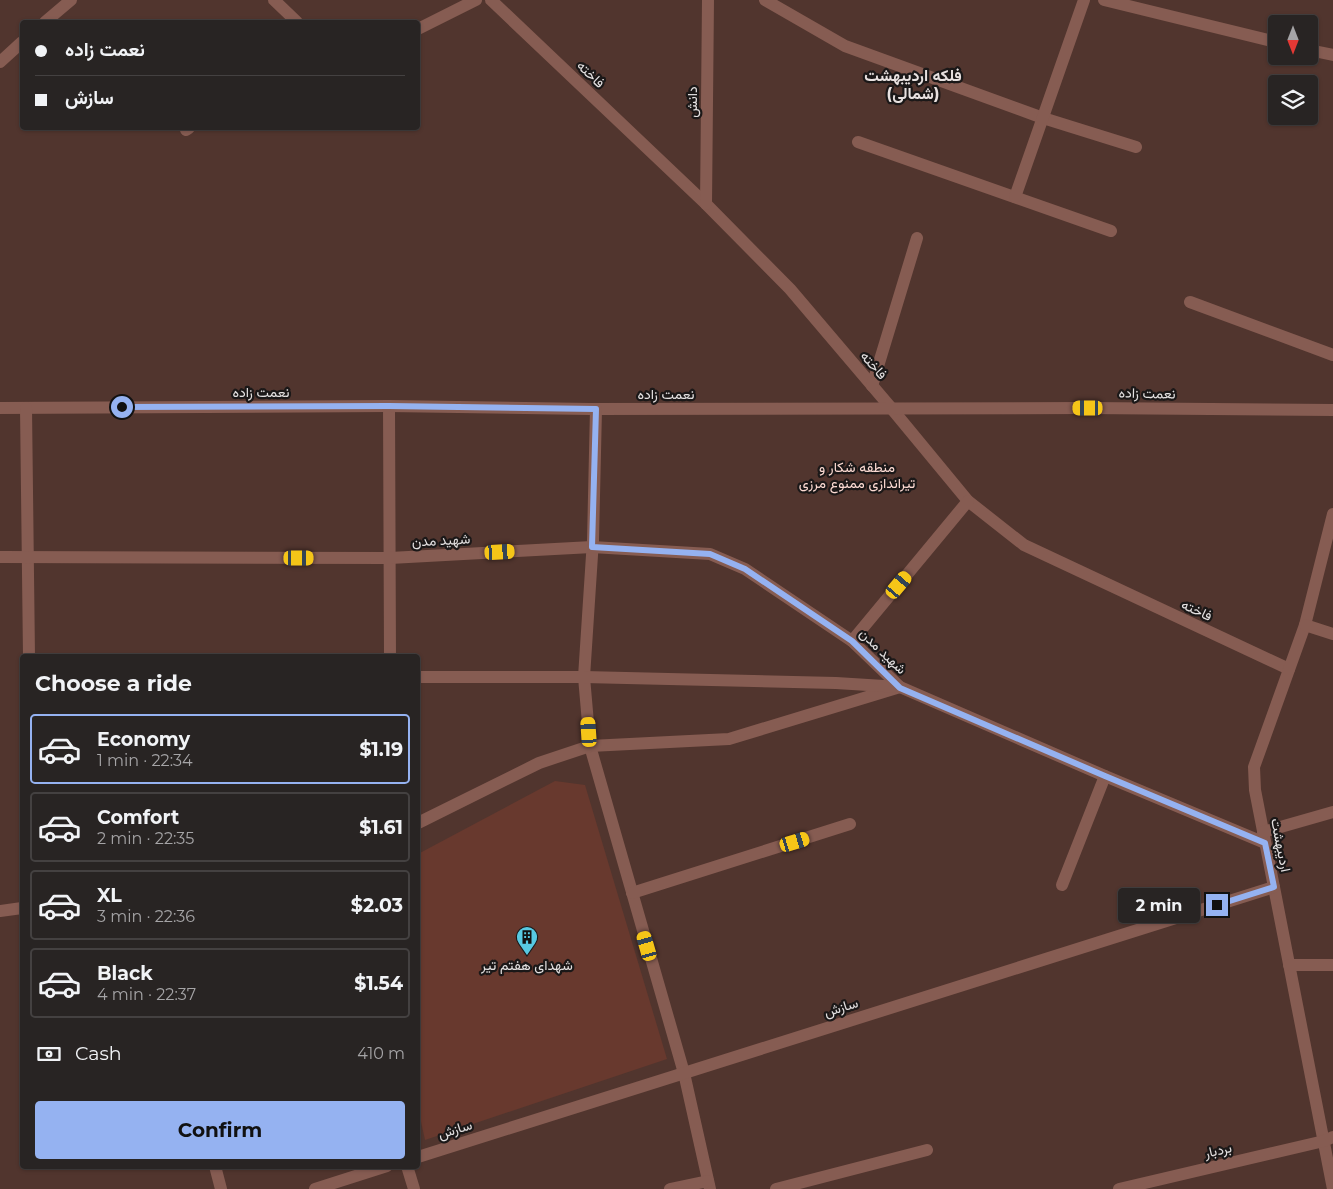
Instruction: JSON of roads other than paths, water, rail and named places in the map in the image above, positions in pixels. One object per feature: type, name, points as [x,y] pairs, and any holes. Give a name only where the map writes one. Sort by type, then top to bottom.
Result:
[{"type":"street","points":[[47,20],[71,0]]},
{"type":"street","points":[[274,0],[295,20]]},
{"type":"street","points":[[420,28],[476,0]]},
{"type":"street","name":"فاخته","points":[[491,0],[706,204],[790,289],[968,501],[1024,545],[1289,669]]},
{"type":"street","name":"دانش","points":[[706,204],[708,0]]},
{"type":"street","points":[[765,0],[845,46],[1043,118],[1136,147]]},
{"type":"street","points":[[1015,197],[1084,0]]},
{"type":"street","points":[[1104,0],[1268,40]]},
{"type":"street","points":[[0,62],[20,44]]},
{"type":"street","points":[[1318,52],[1333,56]]},
{"type":"street","points":[[858,142],[1111,231]]},
{"type":"street","points":[[872,386],[918,238]]},
{"type":"street","points":[[1190,302],[1333,355]]},
{"type":"street","points":[[389,406],[390,654]]},
{"type":"street","name":"نعمت زاده","points":[[0,408],[389,406],[596,409],[1098,408],[1333,410]]},
{"type":"street","points":[[26,408],[29,654]]},
{"type":"street","points":[[596,409],[592,547],[584,677],[590,746],[684,1073],[709,1185],[670,1189]]},
{"type":"street","points":[[852,641],[968,501]]},
{"type":"street","name":"اردیبهشت","points":[[1333,514],[1305,625],[1254,768],[1255,790],[1289,965],[1328,1139],[1333,1189]]},
{"type":"street","name":"شهید مدن","points":[[0,558],[390,558],[592,547],[710,554],[745,569],[852,641],[900,688]]},
{"type":"street","points":[[1305,625],[1333,634]]},
{"type":"street","name":"شهید مدن","points":[[420,677],[584,677],[836,683],[900,688],[1105,776],[1264,837]]},
{"type":"street","points":[[420,822],[539,763],[590,746],[729,739],[900,688]]},
{"type":"street","points":[[1062,885],[1105,776]]},
{"type":"street","points":[[1264,837],[1333,812]]},
{"type":"street","points":[[632,893],[850,824]]},
{"type":"street","name":"سازش","points":[[420,1155],[1274,887]]},
{"type":"street","points":[[0,911],[20,908]]},
{"type":"street","points":[[1289,965],[1333,966]]},
{"type":"street","name":"بردبار","points":[[1119,1189],[1328,1139]]},
{"type":"street","points":[[776,1189],[927,1150]]},
{"type":"street","points":[[216,1169],[221,1189]]},
{"type":"street","points":[[315,1189],[378,1169]]},
{"type":"street","points":[[408,1169],[414,1189]]},
{"type":"place","name":"شهدای هفتم تیر","points":[[527,956]]},
{"type":"district","name":"فلکه اردیبهشت (شمالی)","points":[[913,84]]},
{"type":"park label","name":"منطقه شکار و تیراندازی ممنوع مرزی","points":[[857,476]]}]
